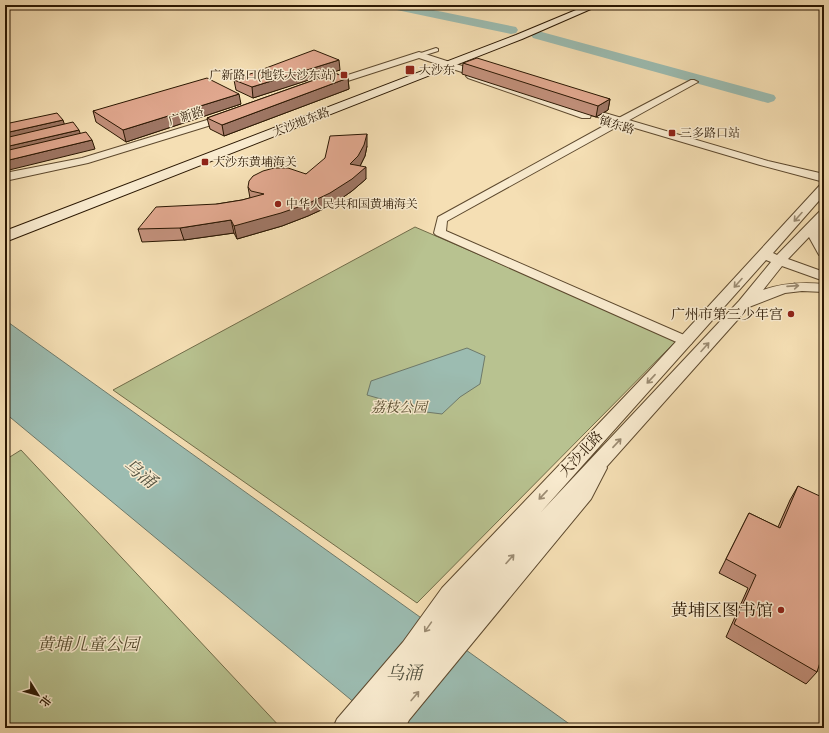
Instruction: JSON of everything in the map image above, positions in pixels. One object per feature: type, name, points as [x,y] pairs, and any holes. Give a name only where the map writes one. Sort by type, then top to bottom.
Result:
[{"type":"main road","name":"大沙地东路","points":[[6,234],[443,64],[588,5]]},
{"type":"main road","name":"大沙地东路","points":[[443,64],[556,22],[596,5]]},
{"type":"street","points":[[319,87],[436,50]]},
{"type":"street","name":"镇东路","points":[[415,56],[443,64],[617,123],[754,165],[824,182]]},
{"type":"street","points":[[686,341],[440,233],[442,219],[694,82]]},
{"type":"street","name":"广新路","points":[[5,177],[84,162],[240,112]]},
{"type":"street","name":"镇东路","points":[[617,123],[824,178]]},
{"type":"street","name":"大沙北路","points":[[369,728],[460,630],[484,588],[744,304],[824,188]]},
{"type":"street","points":[[819,220],[814,233],[817,242],[824,252]]},
{"type":"street","name":"大沙北路","points":[[346,728],[412,650],[450,595],[686,341],[777,255],[819,220]]},
{"type":"street","points":[[777,255],[824,265]]},
{"type":"street","points":[[777,255],[824,277]]},
{"type":"street","points":[[744,304],[782,288],[796,286],[824,288]]},
{"type":"street","points":[[393,728],[401,712],[460,630]]},
{"type":"green space","name":"荔枝公园","points":[[415,227],[677,340],[417,603],[113,390]]},
{"type":"green space","name":"黄埔儿童公园","points":[[21,450],[281,728],[5,728],[5,460]]},
{"type":"water","name":"乌涌","points":[[5,320],[575,728],[385,728],[5,413]]},
{"type":"water","points":[[467,348],[485,356],[480,384],[460,397],[442,414],[426,412],[367,395],[371,381]]},
{"type":"building","points":[[314,50],[339,60],[252,87],[234,80]]},
{"type":"building","points":[[477,58],[610,99],[598,106],[463,63]]},
{"type":"building","points":[[331,72],[334,73],[319,78],[316,77]]},
{"type":"building","points":[[334,73],[348,78],[222,125],[207,118]]},
{"type":"building","points":[[207,78],[239,94],[123,130],[93,111]]},
{"type":"building","points":[[57,113],[63,120],[5,133],[5,124]]},
{"type":"building","points":[[73,122],[79,130],[5,147],[5,138]]},
{"type":"building","points":[[86,132],[92,140],[5,161],[5,151]]},
{"type":"building","points":[[367,134],[364,145],[358,156],[350,164],[366,167],[352,179],[330,193],[307,204],[234,226],[231,220],[180,228],[138,229],[156,207],[217,204],[242,200],[264,194],[251,191],[248,187],[249,181],[253,176],[274,168],[288,168],[306,174],[325,158],[330,136]]},
{"type":"building","name":"黄埔区图书馆","points":[[798,486],[824,498],[824,650],[817,672],[734,624],[756,575],[726,559],[749,513],[780,528]]},
{"type":"waterway","points":[[392,5],[511,30]]},
{"type":"waterway","points":[[538,35],[768,98]]},
{"type":"place","name":"大沙东","points":[[410,70]]},
{"type":"place","name":"广新路口(地铁大沙东站)","points":[[344,75]]},
{"type":"place","name":"三多路口站","points":[[672,133]]},
{"type":"place","name":"大沙东黄埔海关","points":[[205,162]]},
{"type":"place","name":"中华人民共和国黄埔海关","points":[[278,204]]},
{"type":"place","name":"广州市第三少年宫","points":[[791,314]]},
{"type":"place","name":"黄埔区图书馆","points":[[781,610]]}]
